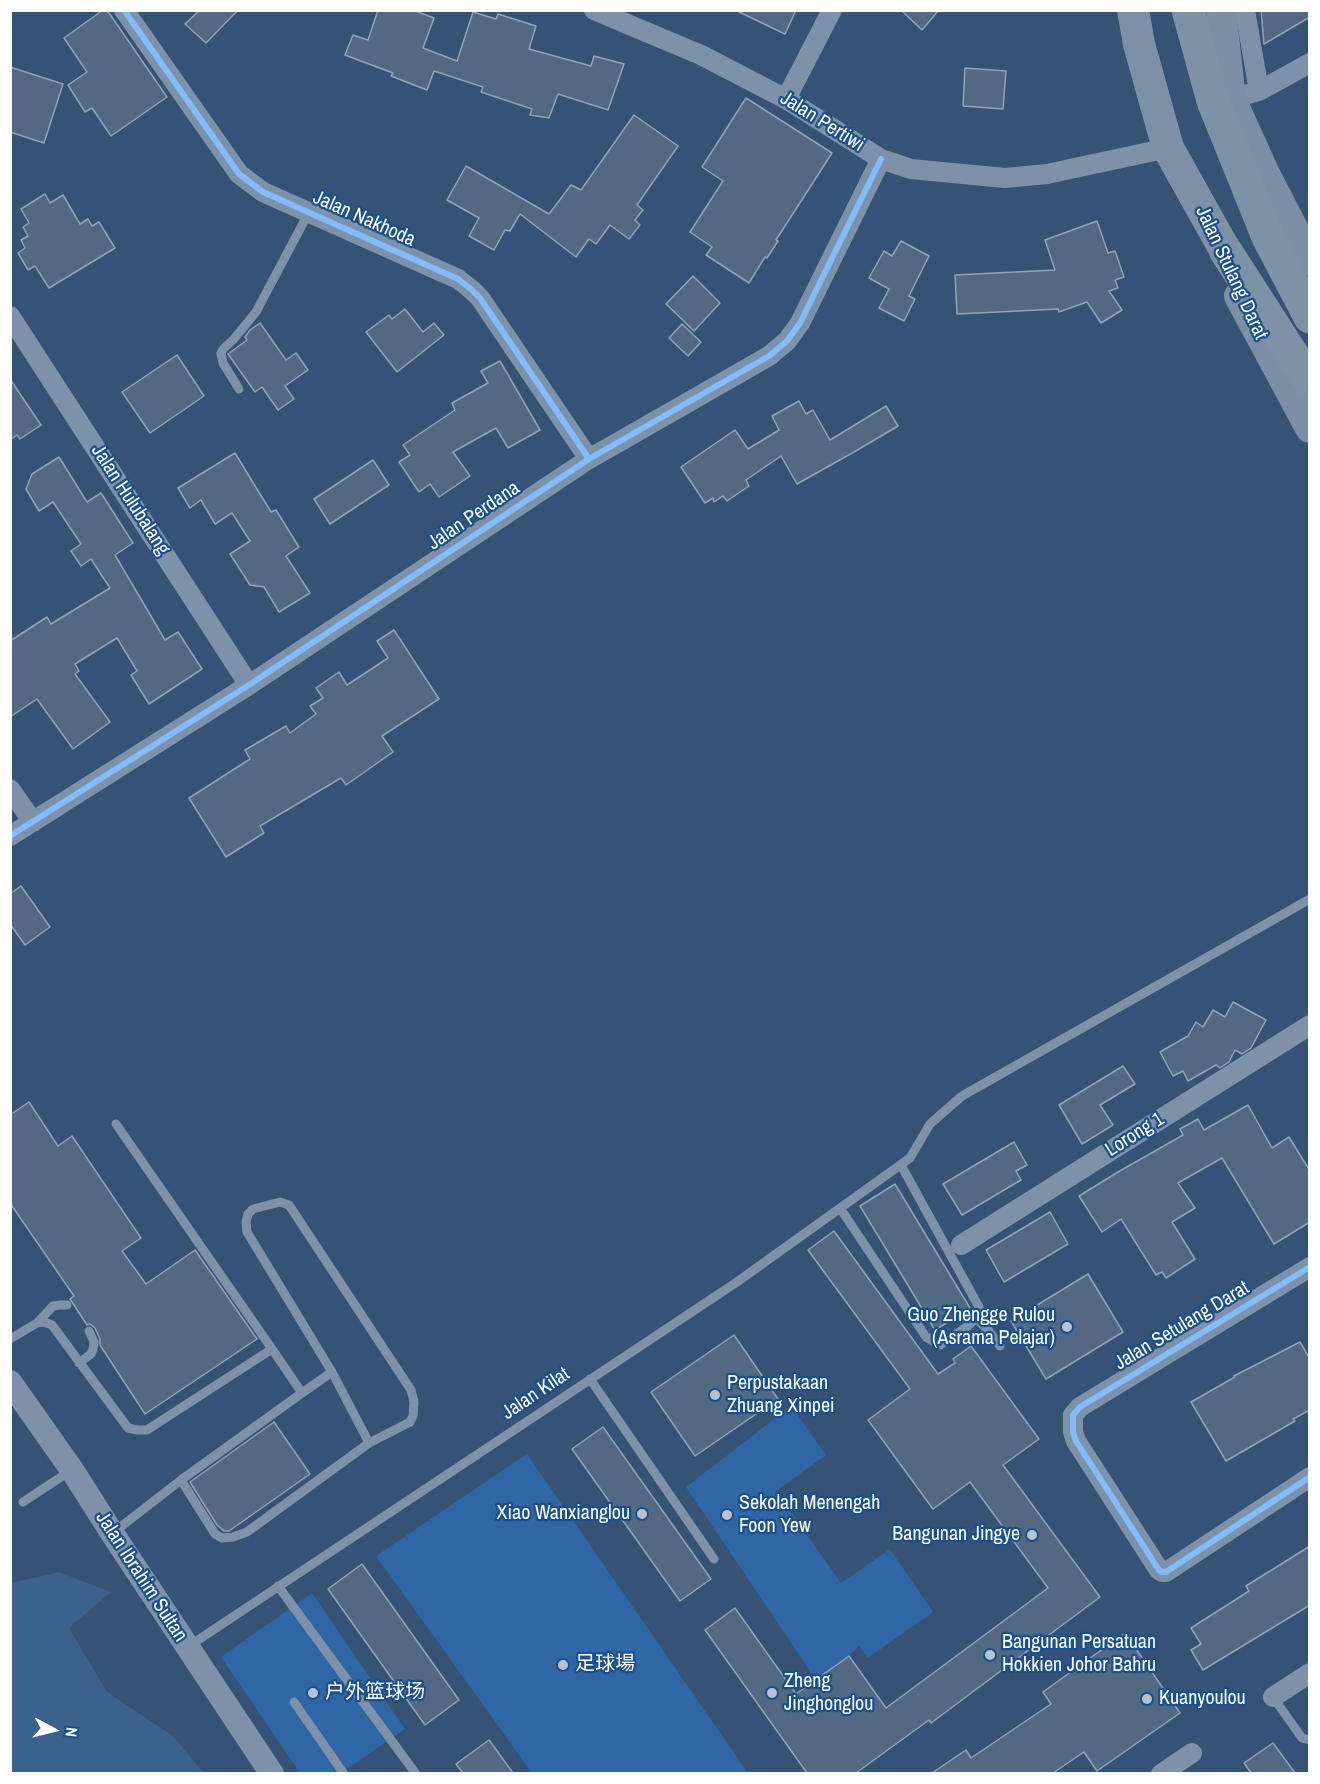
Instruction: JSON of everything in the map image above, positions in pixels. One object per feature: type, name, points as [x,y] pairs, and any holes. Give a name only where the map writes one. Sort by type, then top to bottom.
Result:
[{"type":"highway","name":"Jalan Stulang Darat","points":[[1133,10],[1139,44],[1168,148],[1225,250]]},
{"type":"highway","points":[[1188,10],[1213,101],[1268,237],[1310,317]]},
{"type":"highway","points":[[1225,250],[1310,382]]},
{"type":"main road","points":[[1221,10],[1265,174],[1310,261]]},
{"type":"main road","name":"Jalan Stulang Darat","points":[[1225,250],[1237,292],[1310,428]]},
{"type":"street","name":"Jalan Nakhoda","points":[[124,10],[239,174],[263,192],[458,279],[472,290],[480,298],[589,459]]},
{"type":"street","name":"Jalan Pertiwi","points":[[594,10],[701,55],[786,99],[881,159],[911,169],[1005,178],[1047,174],[1168,148]]},
{"type":"street","points":[[786,99],[832,10]]},
{"type":"street","points":[[1245,10],[1245,95],[1310,63]]},
{"type":"street","name":"Jalan Perdana","points":[[10,836],[249,685],[589,459],[769,356],[787,341],[800,323],[881,159]]},
{"type":"street","name":"Jalan Hulubalang","points":[[10,316],[249,685]]},
{"type":"street","points":[[10,789],[33,822]]},
{"type":"street","name":"Lorong 1","points":[[961,1245],[1310,1025]]},
{"type":"street","name":"Jalan Setulang Darat","points":[[1310,1267],[1080,1407],[1073,1415],[1073,1432],[1076,1440],[1162,1572],[1166,1572],[1310,1477]]},
{"type":"street","name":"Jalan Ibrahim Sultan","points":[[10,1382],[72,1470],[187,1648],[272,1773]]},
{"type":"street","points":[[1273,1697],[1310,1673]]},
{"type":"street","points":[[1161,1773],[1192,1753]]},
{"type":"lane","points":[[238,389],[221,353],[256,312],[309,212]]},
{"type":"lane","name":"Jalan Kilat","points":[[187,1648],[737,1282],[901,1165],[909,1158],[930,1124],[962,1096],[1310,899]]},
{"type":"lane","points":[[116,1124],[302,1393]]},
{"type":"lane","points":[[840,1208],[926,1337],[940,1345],[968,1326],[980,1312],[979,1307],[901,1165]]},
{"type":"lane","points":[[181,1480],[215,1534],[222,1538],[233,1537],[247,1532],[369,1443],[410,1422],[413,1416],[414,1402],[411,1390],[290,1205],[280,1202],[253,1209],[248,1214],[246,1222],[248,1232],[332,1372],[369,1443]]},
{"type":"lane","points":[[10,1339],[37,1323],[53,1306],[67,1305]]},
{"type":"lane","points":[[976,1318],[999,1346]]},
{"type":"lane","points":[[37,1323],[44,1322],[52,1325],[128,1428],[136,1430],[147,1430],[272,1349]]},
{"type":"lane","points":[[79,1363],[93,1349],[94,1342],[89,1331]]},
{"type":"lane","points":[[112,1533],[181,1480],[332,1372]]},
{"type":"lane","points":[[590,1379],[714,1559]]},
{"type":"lane","points":[[23,1502],[72,1470]]},
{"type":"lane","points":[[278,1586],[416,1773]]},
{"type":"lane","points":[[1273,1697],[1302,1738],[1310,1740]]},
{"type":"lane","points":[[294,1702],[343,1773]]},
{"type":"shaded area","points":[[791,1406],[826,1455],[776,1491],[841,1583],[890,1549],[933,1612],[868,1658],[859,1646],[816,1680],[686,1487]]},
{"type":"shaded area","name":"足球場","points":[[527,1454],[748,1773],[532,1773],[376,1556]]},
{"type":"shaded area","points":[[59,1572],[111,1592],[69,1628],[107,1692],[173,1736],[204,1773],[11,1773],[11,1583]]},
{"type":"shaded area","name":"户外篮球场","points":[[312,1593],[405,1729],[341,1773],[300,1773],[221,1657]]},
{"type":"building","points":[[103,10],[107,10],[167,97],[111,136],[92,108],[85,112],[68,85],[87,72],[64,38]]},
{"type":"building","points":[[200,10],[238,10],[206,43],[185,24]]},
{"type":"building","points":[[378,10],[413,10],[434,18],[423,48],[457,61],[473,12],[496,19],[498,14],[536,26],[529,49],[591,66],[594,56],[624,64],[608,110],[558,94],[549,118],[530,115],[532,109],[481,92],[483,87],[434,71],[427,90],[391,76],[393,73],[345,55],[353,35],[368,40]]},
{"type":"building","points":[[735,10],[796,10],[785,34]]},
{"type":"building","points":[[901,10],[939,10],[922,30]]},
{"type":"building","points":[[1261,10],[1310,10],[1310,17],[1264,44]]},
{"type":"building","points":[[10,67],[63,84],[44,143],[10,132]]},
{"type":"building","points":[[965,68],[1006,71],[1003,109],[963,106]]},
{"type":"building","points":[[746,98],[832,153],[776,240],[778,241],[749,283],[706,255],[712,247],[690,232],[723,181],[702,167]]},
{"type":"building","points":[[634,115],[678,146],[637,205],[643,210],[635,220],[640,225],[629,239],[610,225],[596,244],[589,239],[576,257],[520,214],[510,231],[505,230],[494,250],[469,236],[479,218],[447,200],[466,166],[549,214],[571,185],[581,190]]},
{"type":"building","points":[[45,194],[50,203],[63,195],[80,224],[88,219],[92,226],[99,222],[115,248],[49,288],[35,266],[28,270],[18,253],[25,248],[21,240],[28,236],[23,227],[29,223],[21,209]]},
{"type":"building","points":[[1097,221],[1108,253],[1115,251],[1124,277],[1115,280],[1118,288],[1109,291],[1122,310],[1101,323],[1087,302],[1059,312],[1058,309],[957,314],[955,275],[1055,270],[1045,240]]},
{"type":"building","points":[[901,241],[929,256],[909,296],[915,299],[904,321],[879,308],[889,289],[869,278],[884,251],[892,256]]},
{"type":"building","points":[[693,276],[720,303],[694,331],[666,304]]},
{"type":"building","points":[[405,309],[423,332],[434,323],[444,335],[397,372],[366,332],[389,315],[392,319]]},
{"type":"building","points":[[260,323],[286,360],[296,353],[308,370],[285,386],[294,399],[278,410],[262,387],[255,392],[228,354],[247,340],[245,337],[250,330]]},
{"type":"building","points":[[682,324],[701,342],[688,356],[669,338]]},
{"type":"building","points":[[177,355],[204,396],[150,433],[122,392]]},
{"type":"building","points":[[500,361],[540,430],[508,448],[496,428],[453,452],[470,476],[439,497],[430,484],[419,492],[399,462],[410,455],[403,445],[455,410],[452,403],[488,383],[481,371]]},
{"type":"building","points":[[10,379],[41,425],[20,439],[17,435],[10,440]]},
{"type":"building","points":[[799,401],[806,414],[813,410],[830,440],[886,406],[898,426],[797,484],[781,456],[746,480],[749,486],[727,501],[723,496],[714,502],[713,498],[705,503],[681,467],[735,430],[748,449],[779,430],[772,416]]},
{"type":"building","points":[[235,453],[271,512],[276,510],[299,547],[286,556],[310,593],[279,612],[264,587],[250,585],[230,554],[250,541],[232,513],[215,524],[201,500],[190,508],[178,488]]},
{"type":"building","points":[[59,457],[87,502],[101,493],[133,543],[115,555],[165,640],[178,632],[202,669],[149,704],[131,675],[137,671],[117,638],[75,664],[79,671],[75,674],[110,722],[73,749],[37,699],[10,717],[10,641],[47,617],[51,624],[110,588],[91,559],[81,566],[71,551],[81,544],[53,502],[39,511],[26,489],[32,474]]},
{"type":"building","points":[[373,460],[389,485],[330,524],[314,499]]},
{"type":"building","points":[[394,630],[439,699],[382,736],[393,752],[346,785],[341,778],[260,826],[264,833],[226,857],[189,798],[250,759],[245,750],[286,726],[290,733],[316,714],[310,706],[323,698],[316,688],[339,672],[347,685],[388,658],[377,641]]},
{"type":"building","points":[[21,886],[50,927],[25,945],[10,924],[10,894]]},
{"type":"building","points":[[1233,1002],[1266,1020],[1251,1048],[1242,1054],[1235,1050],[1229,1062],[1220,1068],[1216,1065],[1188,1081],[1183,1071],[1173,1076],[1160,1052],[1188,1036],[1196,1022],[1203,1027],[1213,1010],[1225,1017]]},
{"type":"building","points":[[1123,1066],[1135,1084],[1100,1105],[1113,1125],[1082,1144],[1059,1105]]},
{"type":"building","points":[[29,1102],[58,1146],[72,1136],[141,1238],[122,1251],[146,1284],[195,1250],[257,1339],[145,1414],[100,1345],[95,1328],[90,1324],[87,1325],[70,1299],[74,1296],[10,1203],[10,1115]]},
{"type":"building","points":[[1248,1105],[1272,1148],[1289,1137],[1310,1171],[1310,1222],[1274,1244],[1222,1158],[1178,1183],[1195,1208],[1172,1222],[1195,1259],[1166,1278],[1162,1272],[1156,1275],[1121,1219],[1102,1232],[1079,1196],[1183,1135],[1180,1129],[1198,1119],[1204,1130]]},
{"type":"building","points":[[1014,1142],[1027,1165],[1016,1171],[1021,1180],[962,1215],[943,1184]]},
{"type":"building","points":[[895,1184],[970,1308],[935,1330],[860,1206]]},
{"type":"building","points":[[1050,1212],[1068,1244],[1004,1282],[986,1250]]},
{"type":"building","points":[[834,1231],[938,1374],[955,1363],[953,1359],[971,1346],[1039,1439],[1003,1465],[1100,1597],[931,1723],[929,1720],[856,1773],[807,1773],[705,1630],[735,1608],[796,1694],[849,1656],[886,1708],[1048,1588],[970,1482],[933,1509],[868,1420],[910,1389],[808,1250]]},
{"type":"building","name":"Guo Zhengge Rulou (Asrama Pelajar)","points":[[1088,1274],[1123,1332],[1046,1379],[1011,1321]]},
{"type":"building","name":"Perpustakaan Zhuang Xinpei","points":[[734,1335],[778,1399],[695,1456],[651,1392]]},
{"type":"building","points":[[1300,1342],[1310,1359],[1310,1410],[1226,1461],[1191,1402],[1234,1376]]},
{"type":"building","points":[[274,1422],[310,1474],[229,1531],[224,1531],[217,1525],[190,1482]]},
{"type":"building","name":"Xiao Wanxianglou","points":[[603,1427],[711,1579],[680,1601],[572,1449]]},
{"type":"building","points":[[1310,1546],[1310,1605],[1203,1670],[1191,1650],[1201,1644],[1191,1628],[1249,1591],[1246,1586]]},
{"type":"building","points":[[362,1564],[459,1700],[425,1725],[328,1589]]},
{"type":"building","points":[[1125,1633],[1180,1713],[1097,1771],[1084,1752],[1053,1773],[932,1773],[966,1750],[971,1758],[1051,1704],[1043,1692]]},
{"type":"building","points":[[489,1740],[513,1773],[463,1773],[456,1764]]},
{"type":"building","points":[[1273,1743],[1295,1773],[1251,1773],[1244,1763]]},
{"type":"cycle path","points":[[124,10],[239,174],[263,192],[458,279],[472,290],[480,298],[589,459]]},
{"type":"cycle path","points":[[10,836],[249,685],[589,459],[769,356],[787,341],[800,323],[881,159]]},
{"type":"cycle path","points":[[1310,1267],[1080,1407],[1073,1415],[1073,1432],[1076,1441],[1162,1572],[1166,1572],[1310,1477]]},
{"type":"place","name":"Guo Zhengge Rulou (Asrama Pelajar)","points":[[1067,1327]]},
{"type":"place","name":"Perpustakaan Zhuang Xinpei","points":[[715,1395]]},
{"type":"place","name":"Xiao Wanxianglou","points":[[642,1514]]},
{"type":"place","name":"Sekolah Menengah Foon Yew","points":[[727,1515]]},
{"type":"place","name":"Bangunan Jingye","points":[[1032,1535]]},
{"type":"place","name":"Bangunan Persatuan Hokkien Johor Bahru","points":[[990,1655]]},
{"type":"place","name":"足球場","points":[[563,1665]]},
{"type":"place","name":"户外篮球场","points":[[313,1693]]},
{"type":"place","name":"Zheng Jinghonglou","points":[[772,1693]]},
{"type":"place","name":"Kuanyoulou","points":[[1147,1699]]}]
